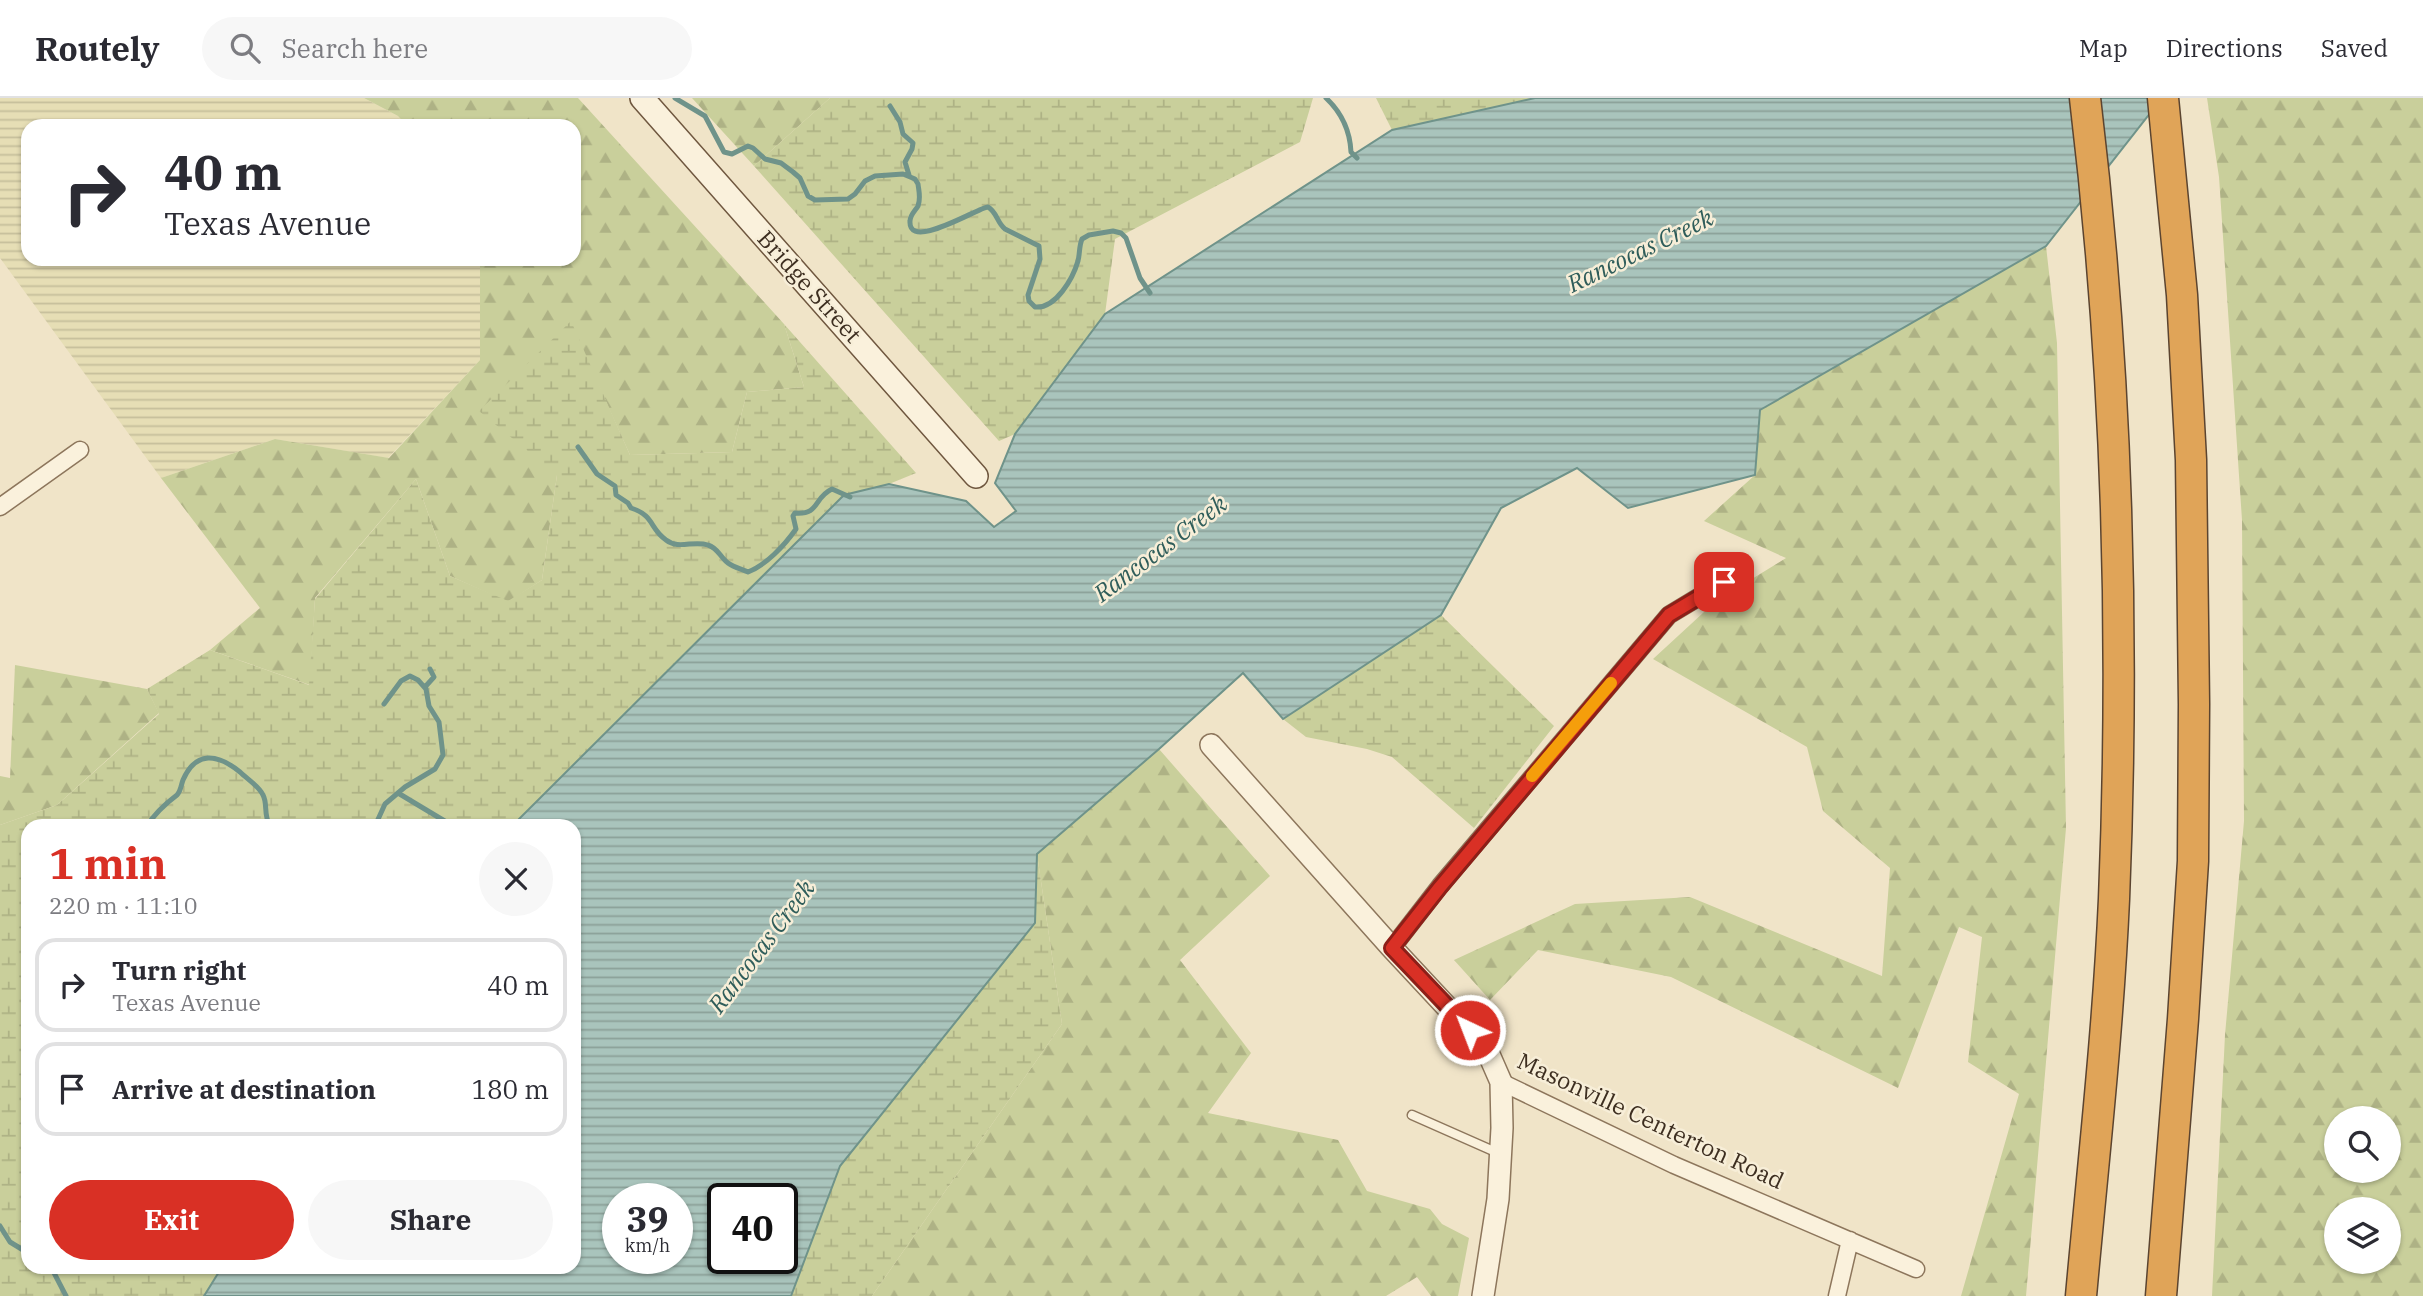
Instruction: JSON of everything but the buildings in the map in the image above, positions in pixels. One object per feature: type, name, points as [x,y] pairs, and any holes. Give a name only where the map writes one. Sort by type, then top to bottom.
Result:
[{"type":"highway","points":[[2081,1296],[2097,1141],[2109,976],[2118,746],[2118,593],[2113,454],[2098,215],[2085,98]]},
{"type":"highway","points":[[2161,1296],[2193,861],[2194,593],[2191,460],[2182,295],[2164,108]]},
{"type":"highway","points":[[2170,1197],[2171,1296]]},
{"type":"main road","name":"Bridge Street","points":[[642,98],[976,476]]},
{"type":"street","points":[[1,503],[80,450]]},
{"type":"street","points":[[1392,948],[1440,887],[1669,615],[1742,571]]},
{"type":"street","name":"Masonville Centerton Road","points":[[1212,745],[1392,948],[1487,1049],[1501,1082],[1674,1165],[1916,1269]]},
{"type":"street","points":[[1483,1296],[1498,1199],[1501,1082]]},
{"type":"street","points":[[1837,1296],[1850,1240]]},
{"type":"lane","points":[[1412,1115],[1501,1154]]},
{"type":"shaded area","points":[[0,98],[364,98],[401,119],[21,119],[21,266],[480,266],[480,360],[388,458],[275,439],[161,478],[0,258]]},
{"type":"green space","points":[[364,98],[578,98],[784,324],[804,387],[747,392],[732,452],[630,455],[570,322],[557,475],[542,580],[508,602],[450,576],[416,479],[315,598],[310,685],[210,650],[260,608],[161,478],[275,439],[389,458],[480,360],[480,266],[581,266],[581,119],[401,119]]},
{"type":"green space","points":[[692,98],[830,98],[754,166]]},
{"type":"green space","points":[[830,98],[1313,98],[1300,142],[1115,239],[1105,314],[1015,434],[999,441],[754,166]]},
{"type":"green space","points":[[1376,98],[1535,98],[1392,130]]},
{"type":"green space","points":[[2207,98],[2423,98],[2423,1296],[2212,1296],[2225,1035],[2244,821],[2242,520],[2219,177]]},
{"type":"green space","points":[[2046,246],[2057,343],[2066,828],[2026,1296],[1961,1296],[2019,1094],[1968,1062],[1982,937],[1959,927],[1898,1088],[1671,977],[1538,950],[1490,1000],[1454,960],[1575,904],[1690,897],[1882,976],[1890,868],[1823,811],[1807,747],[1653,659],[1716,601],[1786,558],[1704,521],[1755,475],[1760,410]]},
{"type":"green space","points":[[571,321],[630,455],[732,452],[747,392],[804,387],[784,324],[916,473],[889,484],[844,495],[519,819],[21,819],[21,1274],[218,1274],[204,1296],[0,1296],[0,825],[57,805],[159,714],[147,689],[210,650],[309,685],[315,599],[416,479],[450,576],[508,601],[542,580],[557,475],[479,411]]},
{"type":"green space","points":[[1441,615],[1554,726],[1474,828],[1392,757],[1367,749],[1306,737],[1283,719]]},
{"type":"green space","points":[[15,665],[147,689],[159,713],[57,805],[0,825],[0,776],[10,778]]},
{"type":"green space","points":[[1159,749],[1270,876],[1180,960],[1251,1053],[1208,1113],[1338,1140],[1367,1191],[1430,1209],[1442,1224],[1469,1238],[1458,1296],[1431,1296],[1417,1277],[1386,1296],[872,1296],[1062,1024],[1037,854]]},
{"type":"green space","points":[[1037,854],[1062,1024],[872,1296],[791,1296],[840,1166],[1035,923]]},
{"type":"water","name":"Rancocas Creek","points":[[1535,98],[2162,98],[2046,246],[1760,410],[1755,475],[1628,508],[1577,468],[1501,508],[1441,615],[1283,719],[1243,673],[1037,854],[1035,923],[840,1166],[791,1296],[204,1296],[218,1274],[581,1274],[581,819],[519,819],[844,495],[889,484],[966,501],[994,527],[1016,511],[995,483],[1015,434],[1105,314],[1392,130]]},
{"type":"waterway","points":[[675,98],[705,116],[724,152],[732,154],[748,146],[753,148],[765,159],[781,163],[793,172],[800,178],[808,196],[815,200],[848,199],[865,181],[875,176],[903,174],[915,179],[920,195],[918,206],[910,219],[912,229],[920,232],[945,226],[988,207],[1005,229],[1039,246],[1040,259],[1028,295],[1029,301],[1035,307],[1050,303],[1068,284],[1078,261],[1082,239],[1089,235],[1113,231],[1126,238],[1140,278],[1150,293]]},
{"type":"waterway","points":[[1326,98],[1344,123],[1351,152],[1357,158]]},
{"type":"waterway","points":[[890,106],[900,122],[903,134],[913,143],[905,162],[909,175]]},
{"type":"waterway","points":[[578,447],[597,474],[615,486],[616,495],[648,518],[666,540],[681,545],[708,545],[725,561],[748,572],[768,560],[796,529],[793,516],[795,513],[813,509],[832,489],[850,497]]},
{"type":"waterway","points":[[425,687],[434,677],[430,669]]},
{"type":"waterway","points":[[378,819],[385,804],[405,787],[435,769],[443,755],[439,722],[429,706],[426,689],[418,680],[410,676],[401,681],[384,704]]},
{"type":"waterway","points":[[152,819],[178,793],[188,770],[208,758],[224,761],[259,789],[264,798],[268,819]]},
{"type":"waterway","points":[[398,793],[441,819]]},
{"type":"waterway","points":[[0,1226],[10,1242],[21,1249]]},
{"type":"waterway","points":[[55,1274],[66,1296]]},
{"type":"slow traffic","points":[[1532,776],[1611,683]]},
{"type":"route","points":[[1470,1030],[1392,948],[1497,818],[1669,615],[1724,582]]}]
